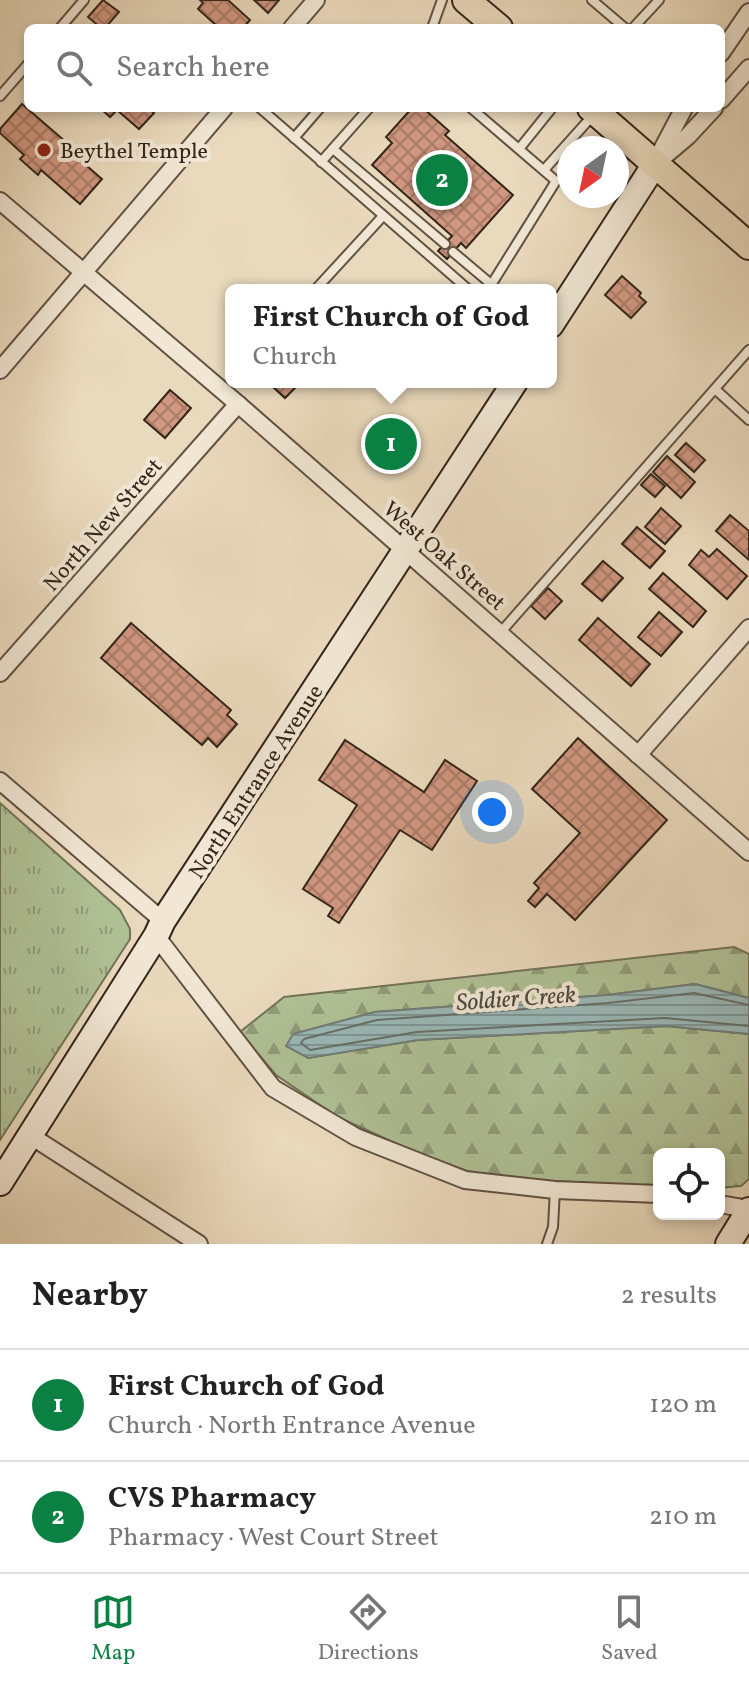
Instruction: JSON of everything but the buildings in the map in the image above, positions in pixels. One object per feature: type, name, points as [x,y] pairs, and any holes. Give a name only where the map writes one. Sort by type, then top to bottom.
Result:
[{"type":"main road","points":[[466,0],[494,24]]},
{"type":"main road","points":[[595,112],[749,246]]},
{"type":"main road","points":[[557,316],[655,164]]},
{"type":"main road","name":"North Entrance Avenue","points":[[0,1183],[159,928],[511,388]]},
{"type":"main road","points":[[728,1244],[749,1210]]},
{"type":"street","points":[[295,24],[316,0]]},
{"type":"street","points":[[725,47],[749,12]]},
{"type":"street","points":[[725,95],[749,68]]},
{"type":"street","points":[[0,370],[221,112]]},
{"type":"street","points":[[655,164],[682,112]]},
{"type":"street","points":[[655,164],[710,112]]},
{"type":"street","name":"West Oak Street","points":[[0,201],[225,384]]},
{"type":"street","name":"West Oak Street","points":[[228,388],[238,404],[749,852]]},
{"type":"street","name":"North New Street","points":[[0,673],[238,404]]},
{"type":"street","points":[[638,755],[749,628]]},
{"type":"street","points":[[0,781],[159,928],[273,1088],[356,1137],[465,1180],[555,1190],[653,1194]]},
{"type":"street","points":[[31,1136],[187,1241]]},
{"type":"street","points":[[725,1205],[749,1210]]},
{"type":"lane","points":[[63,24],[84,0]]},
{"type":"lane","points":[[433,24],[442,0]]},
{"type":"lane","points":[[592,0],[620,24]]},
{"type":"lane","points":[[637,24],[659,0]]},
{"type":"lane","points":[[0,96],[24,69]]},
{"type":"lane","points":[[265,112],[462,284]]},
{"type":"lane","points":[[294,138],[317,112]]},
{"type":"lane","points":[[321,162],[365,112]]},
{"type":"lane","points":[[476,112],[556,181],[492,284]]},
{"type":"lane","points":[[519,149],[549,112]]},
{"type":"lane","points":[[544,170],[591,112]]},
{"type":"lane","points":[[333,149],[445,244]]},
{"type":"lane","points":[[321,284],[383,216]]},
{"type":"lane","points":[[453,252],[487,284]]},
{"type":"lane","points":[[500,633],[749,350]]},
{"type":"lane","points":[[715,389],[749,420]]},
{"type":"lane","points":[[547,1244],[553,1227],[555,1190]]},
{"type":"green space","points":[[0,803],[120,910],[130,929],[130,939],[0,1140]]},
{"type":"green space","points":[[734,947],[749,954],[749,998],[695,984],[607,995],[375,1012],[293,1034],[308,1058],[418,1040],[666,1026],[749,1034],[749,1179],[741,1186],[725,1187],[725,1148],[653,1148],[653,1186],[530,1180],[467,1171],[417,1153],[338,1117],[276,1075],[240,1032],[284,997]]},
{"type":"water","points":[[695,984],[749,998],[749,1034],[666,1026],[418,1040],[308,1058],[286,1046],[293,1034],[375,1012],[607,995]]},
{"type":"place","name":"Beythel Temple","points":[[44,150]]},
{"type":"place","name":"CVS Pharmacy","points":[[442,180]]},
{"type":"place","name":"First Church of God","points":[[391,444]]},
{"type":"water label","name":"Soldier Creek","points":[[516,998]]}]
